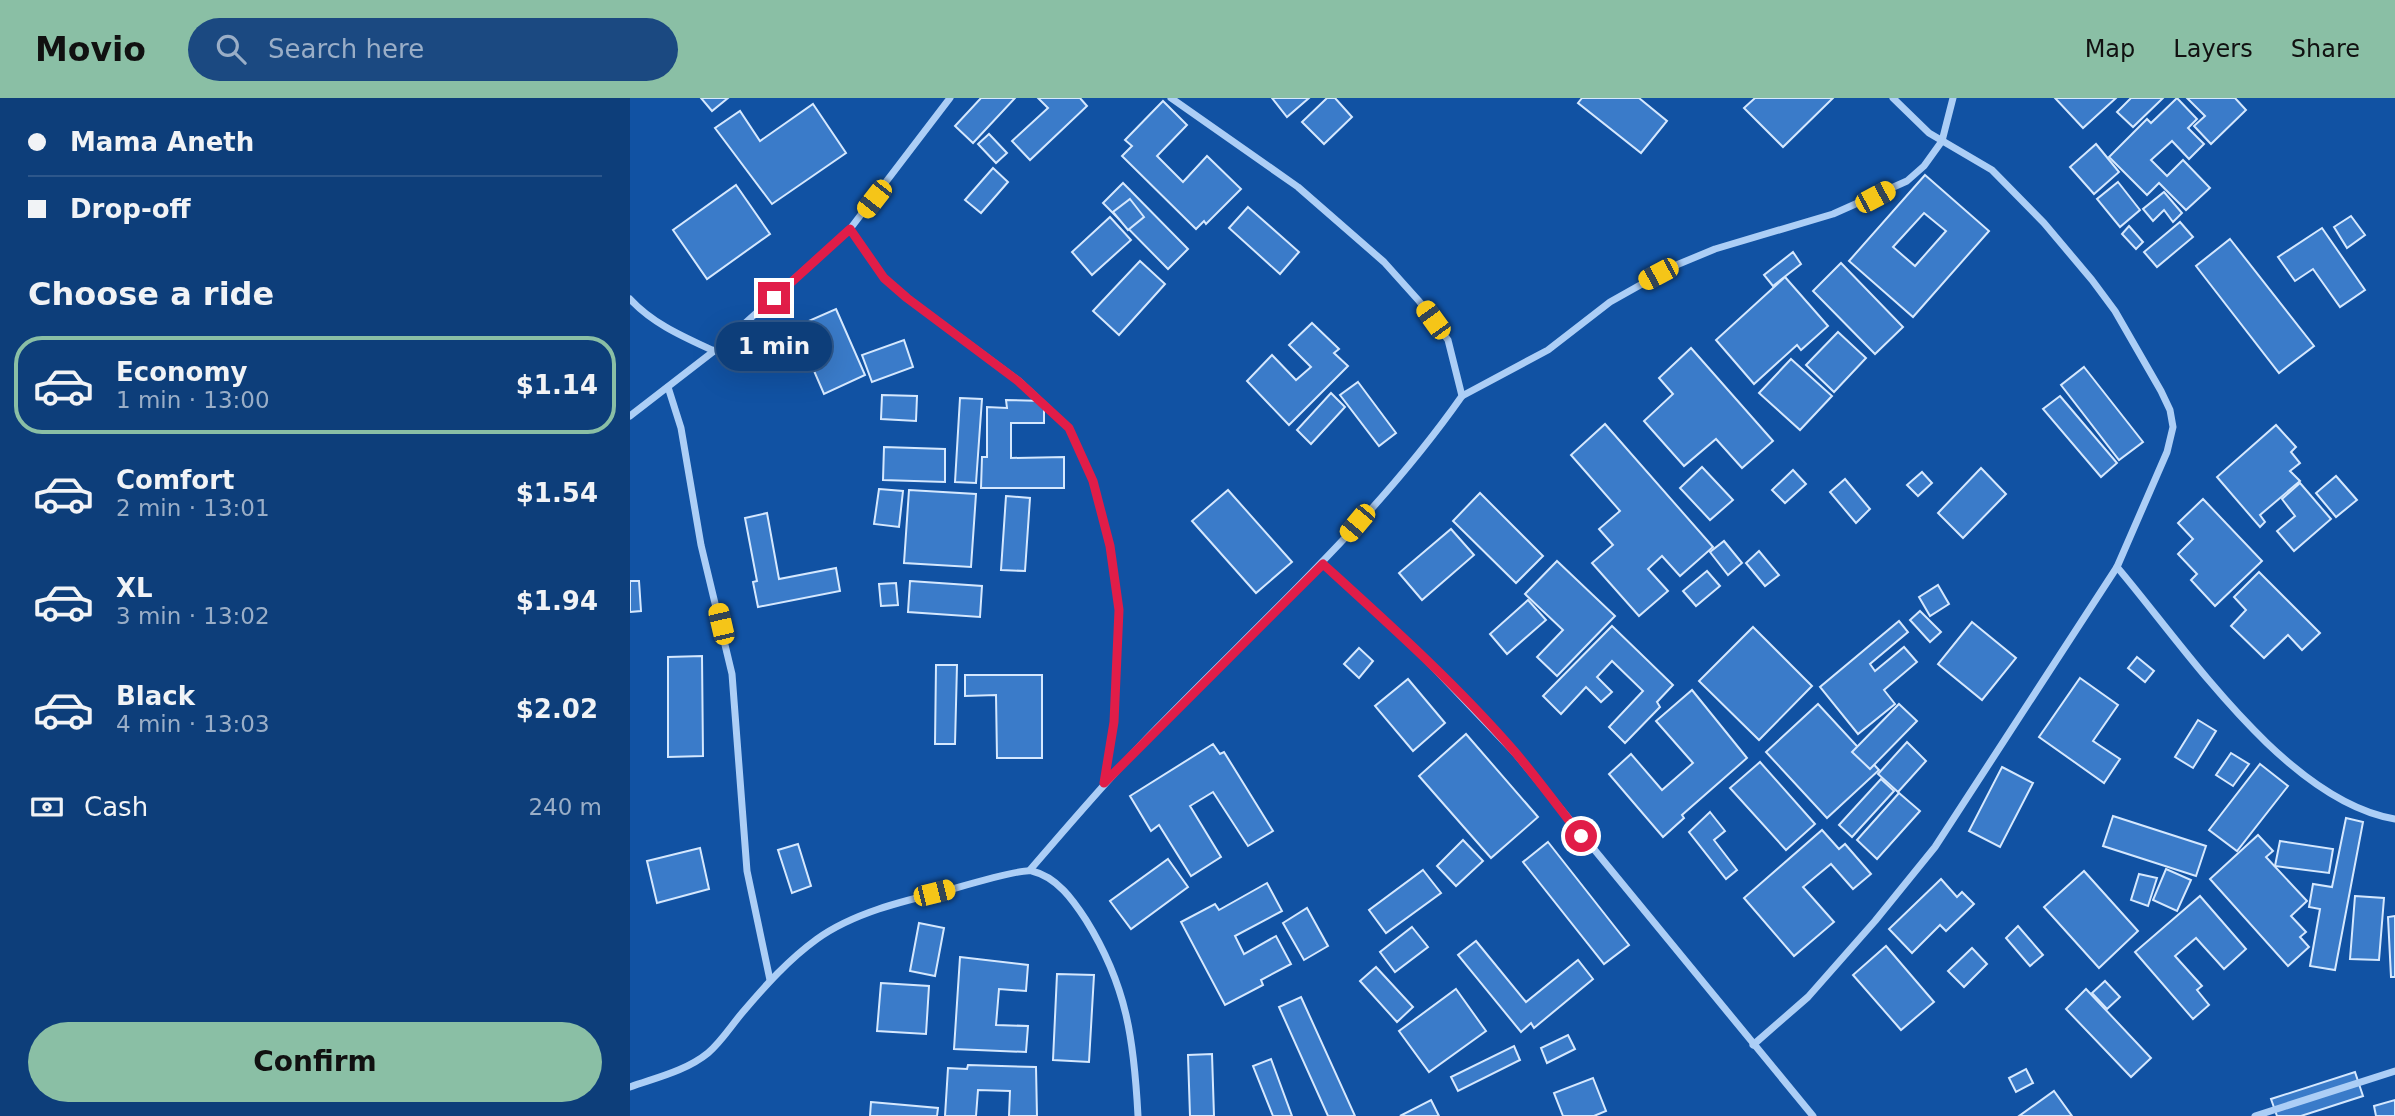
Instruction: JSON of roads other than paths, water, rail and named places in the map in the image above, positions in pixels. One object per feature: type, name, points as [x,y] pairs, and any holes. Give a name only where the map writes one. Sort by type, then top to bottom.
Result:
[{"type":"street","points":[[630,416],[714,351],[850,229],[950,98]]},
{"type":"street","points":[[1171,98],[1298,187],[1384,262],[1419,301],[1448,340],[1462,397]]},
{"type":"street","points":[[1753,1045],[1808,997],[1935,848],[2117,567],[2167,452],[2173,427],[2170,410],[2115,311],[2044,223],[1992,170],[1920,125],[1893,98]]},
{"type":"street","points":[[630,1087],[680,1069],[707,1054],[770,980],[792,958],[821,936],[867,914],[911,899],[1030,870],[1104,783],[1323,564],[1437,432],[1462,397],[1548,350],[1610,302],[1674,266],[1715,249],[1833,214],[1908,181],[1935,153],[1942,141],[1953,98]]},
{"type":"street","points":[[850,229],[884,278],[1018,381],[1069,428],[1093,481],[1110,546],[1119,610],[1114,722],[1104,783]]},
{"type":"street","points":[[630,299],[640,310],[672,331],[714,351]]},
{"type":"street","points":[[668,387],[681,428],[701,545],[732,674],[747,871],[770,980]]},
{"type":"street","points":[[1323,564],[1418,650],[1515,753],[1814,1116]]},
{"type":"street","points":[[2117,567],[2163,621],[2199,671],[2272,749],[2343,802],[2395,819]]},
{"type":"street","points":[[1030,870],[1055,882],[1075,902],[1099,940],[1121,988],[1136,1065],[1138,1116]]},
{"type":"street","points":[[2255,1116],[2395,1070]]}]
